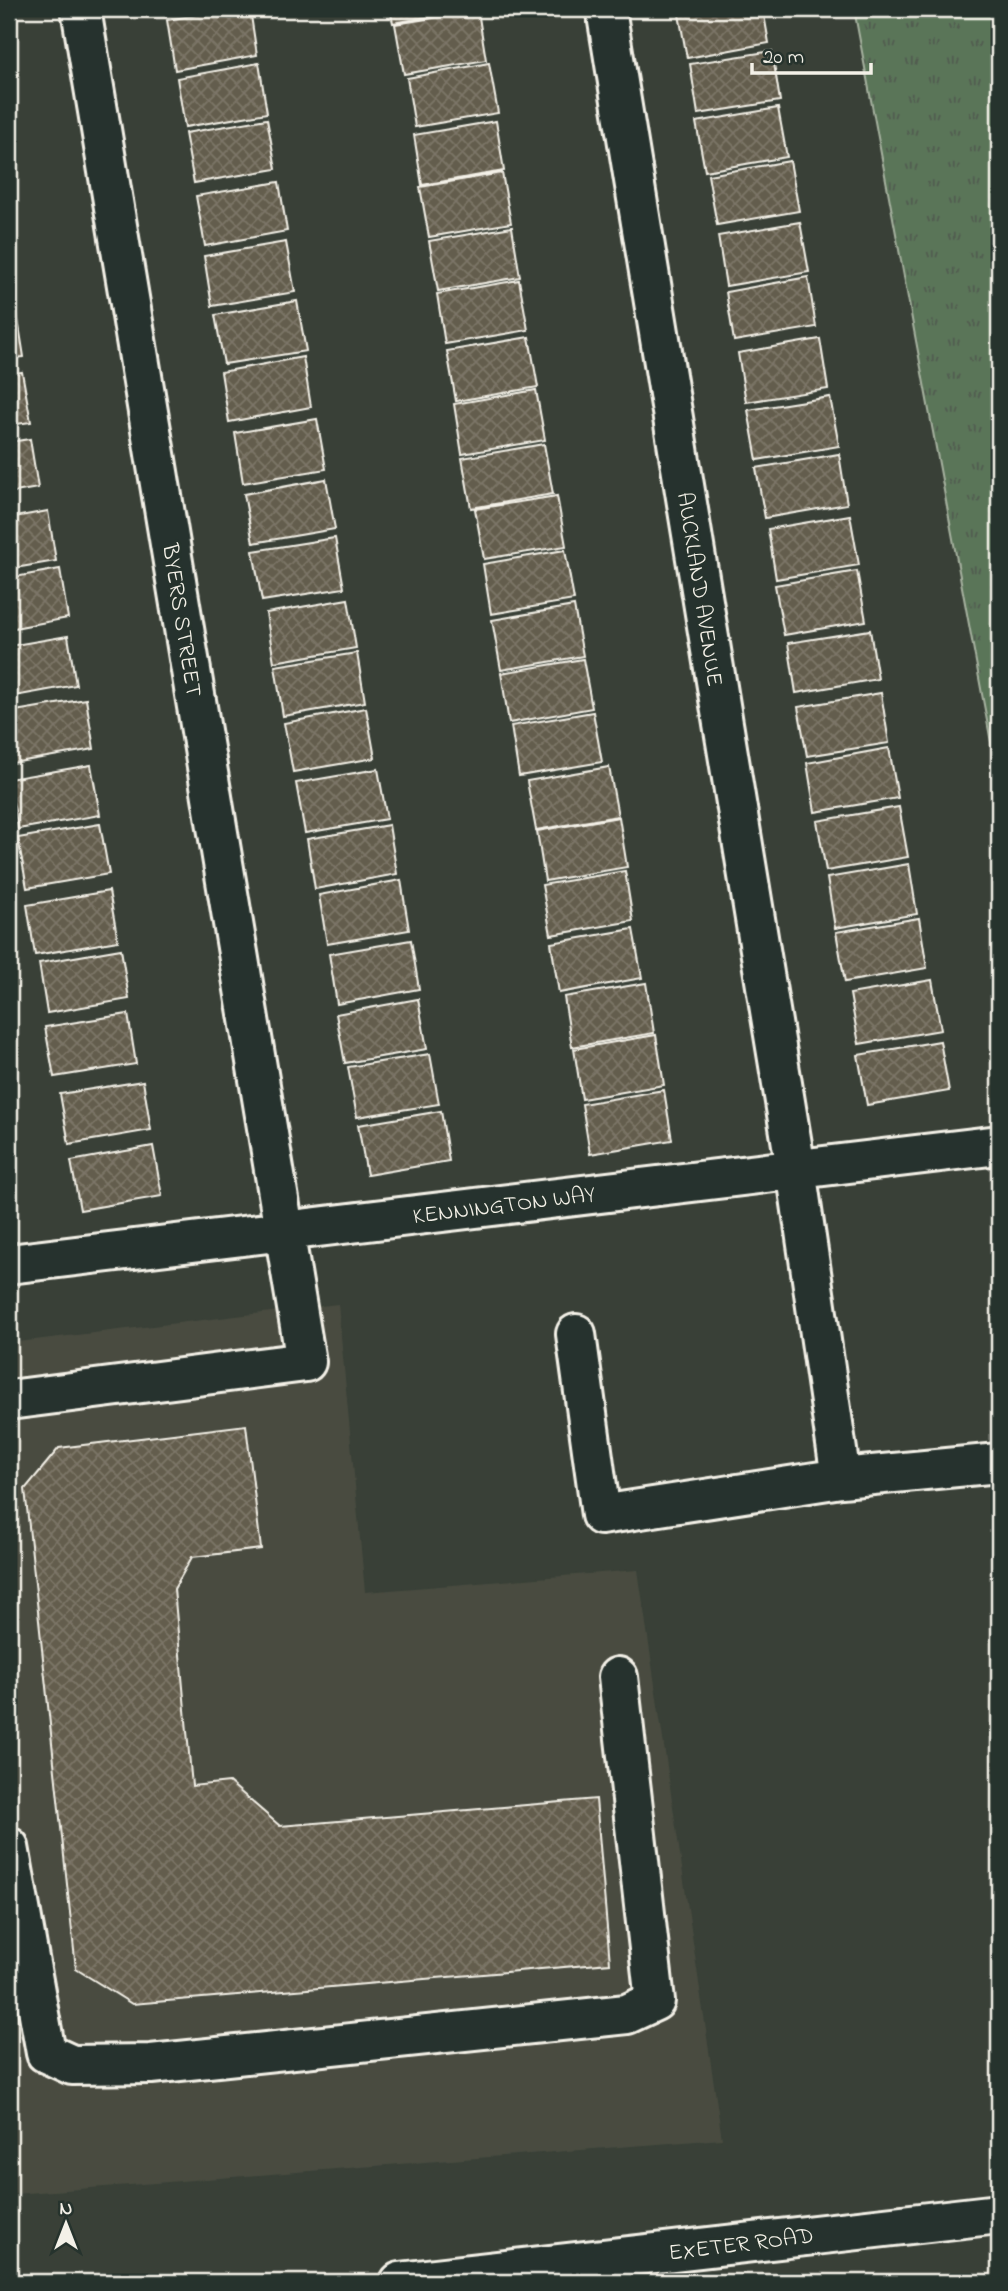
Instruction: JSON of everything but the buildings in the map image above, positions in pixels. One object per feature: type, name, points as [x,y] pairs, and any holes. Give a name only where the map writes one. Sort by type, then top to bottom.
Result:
[{"type":"street","name":"BYERS STREET","points":[[9,1400],[306,1362],[80,9]]},
{"type":"street","name":"AUCKLAND AVENUE","points":[[606,9],[796,1169],[841,1478]]},
{"type":"street","name":"KENNINGTON WAY","points":[[9,1264],[999,1145]]},
{"type":"street","points":[[576,1334],[601,1515],[841,1478],[999,1463]]},
{"type":"street","points":[[9,1847],[46,2053],[72,2065],[151,2064],[627,2014],[655,2001],[618,1677]]},
{"type":"street","name":"EXETER ROAD","points":[[400,2282],[999,2214]]},
{"type":"shaded area","points":[[338,1304],[365,1592],[638,1570],[722,2139],[14,2194],[9,2160],[9,1343]]},
{"type":"green space","points":[[854,9],[999,9],[999,785]]}]
